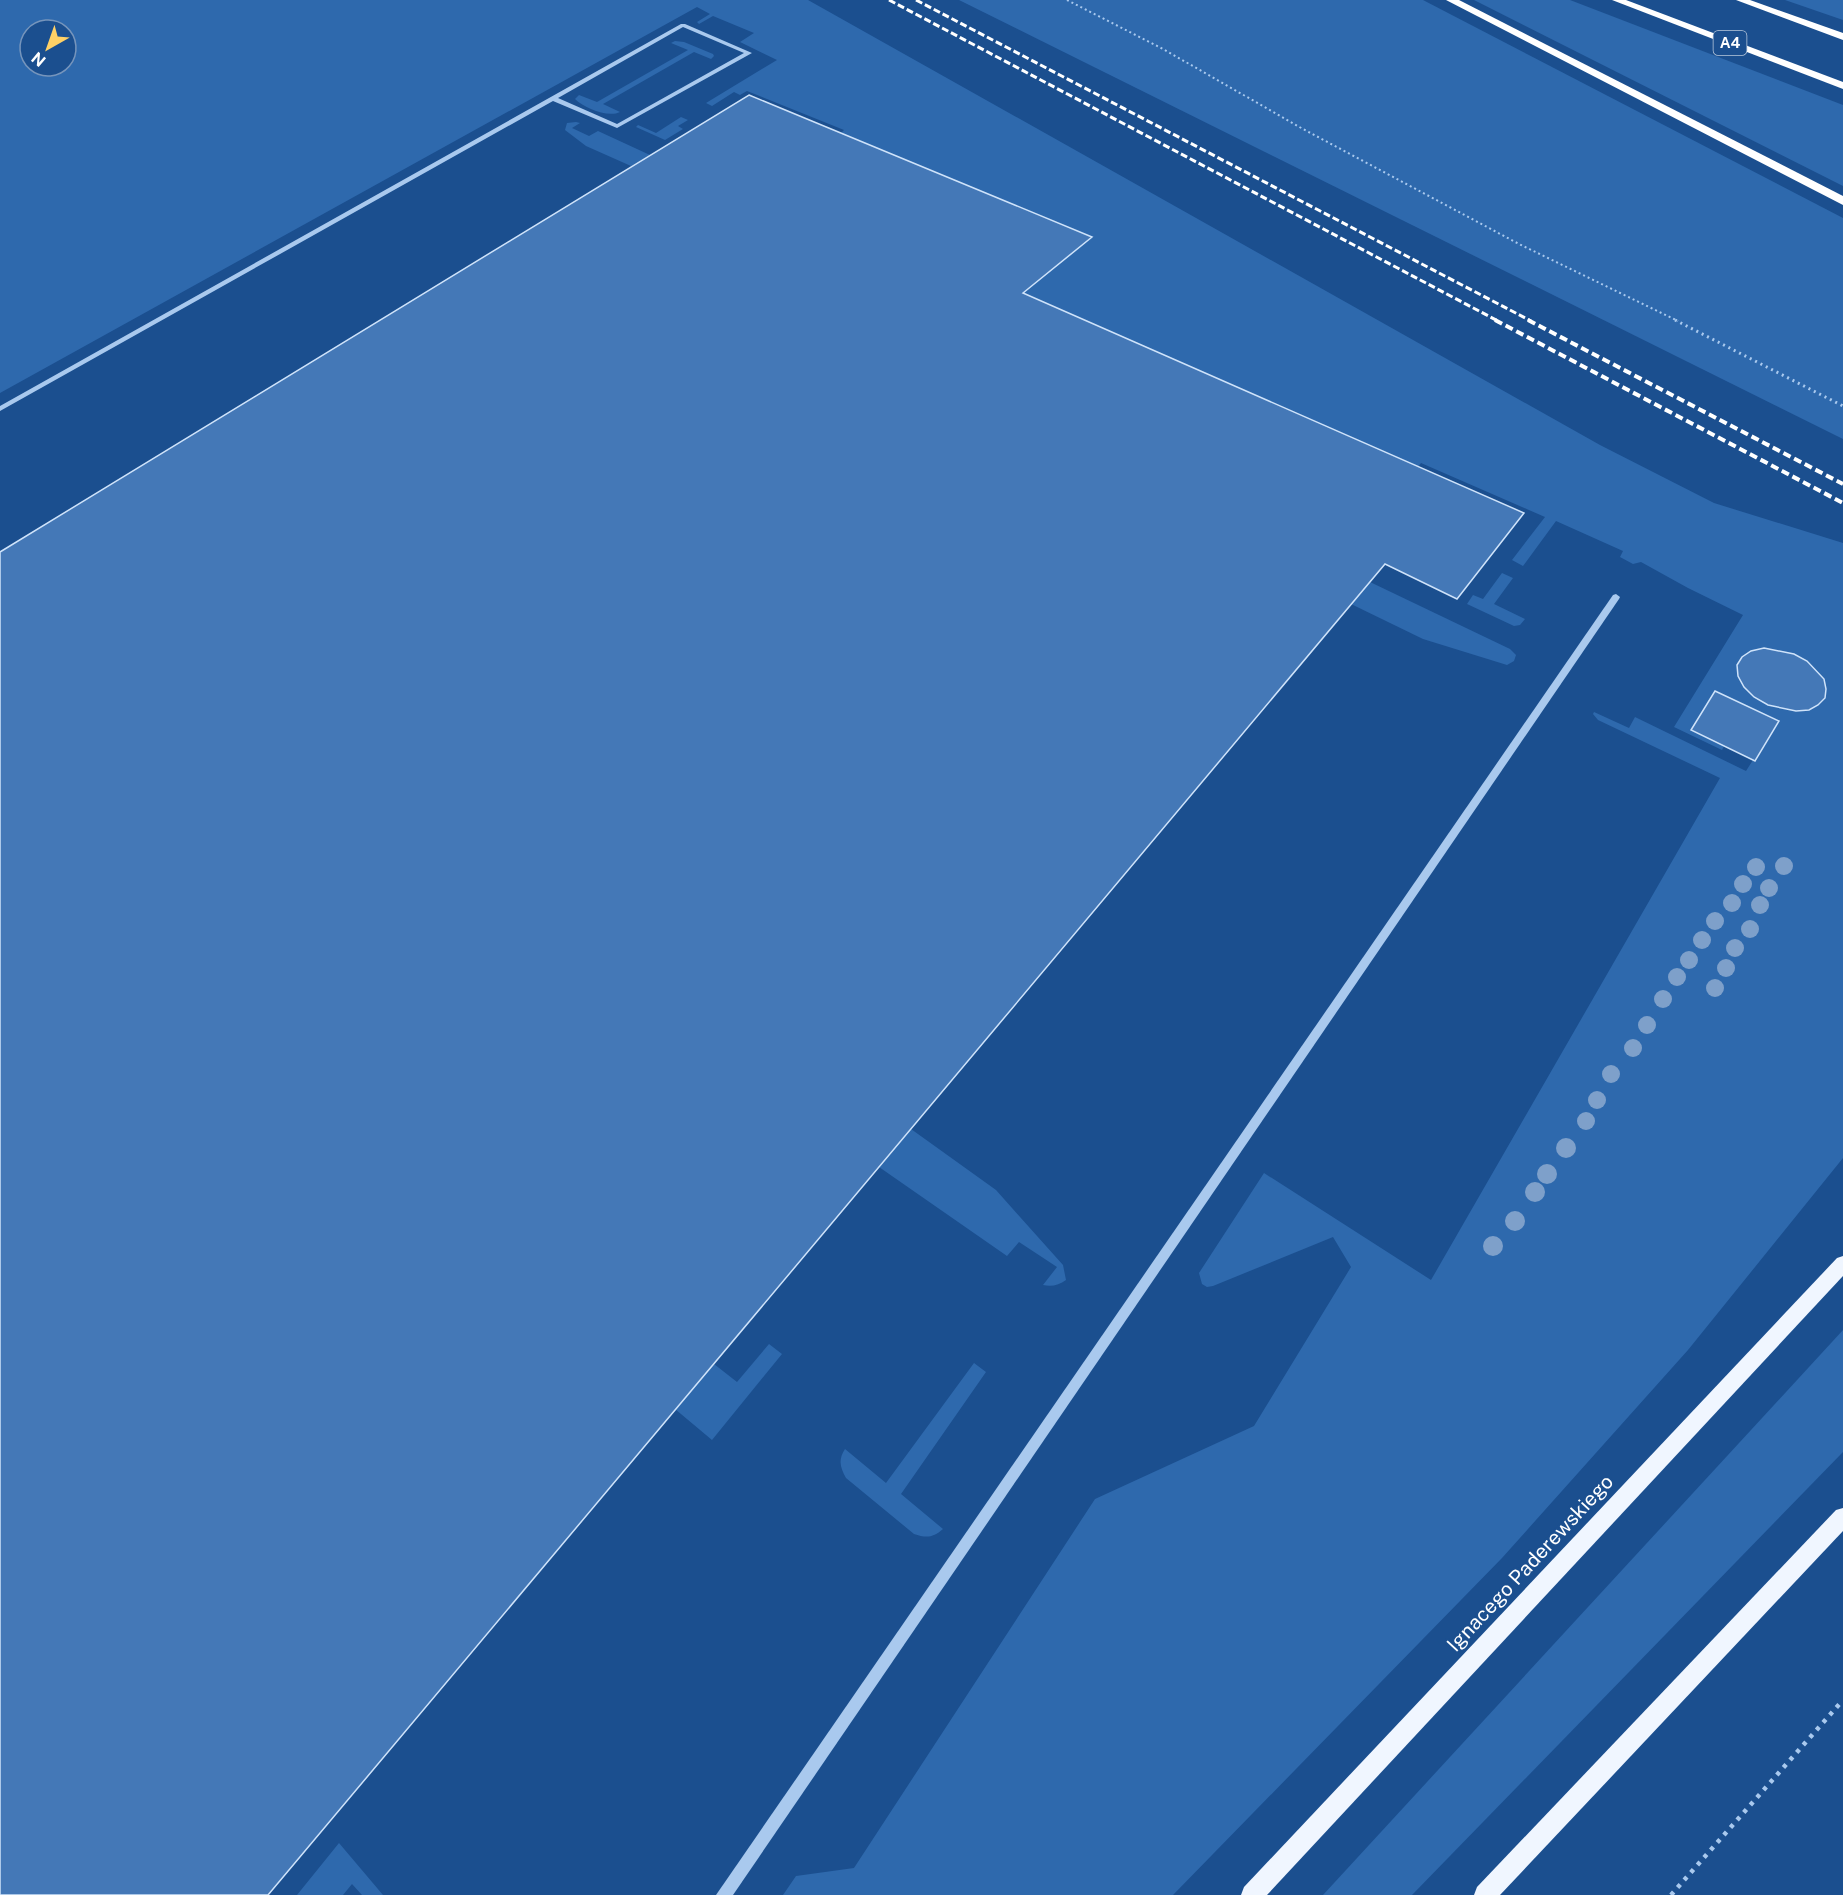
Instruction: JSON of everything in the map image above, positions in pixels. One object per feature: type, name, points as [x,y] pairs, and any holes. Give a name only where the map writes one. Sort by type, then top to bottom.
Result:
[{"type":"highway","points":[[1451,0],[1843,201]]},
{"type":"highway","name":"A4","points":[[1617,0],[1843,86]]},
{"type":"highway","points":[[1741,0],[1843,37]]},
{"type":"main road","name":"Ignacego Paderewskiego","points":[[1252,1895],[1843,1264]]},
{"type":"main road","points":[[1485,1895],[1843,1517]]},
{"type":"lane","points":[[0,409],[552,98],[683,25],[749,53],[617,126],[552,98]]},
{"type":"lane","points":[[724,1895],[1616,597]]},
{"type":"path","points":[[1067,0],[1163,49],[1303,129],[1498,233],[1731,347],[1843,406]]},
{"type":"path","points":[[1671,1895],[1843,1701]]},
{"type":"shaded area","points":[[0,0],[808,0],[1600,445],[1714,503],[1843,543],[1843,1158],[1688,1350],[1502,1558],[1173,1895],[783,1895],[796,1876],[854,1868],[1095,1499],[1254,1426],[1351,1267],[1333,1237],[1213,1286],[1207,1287],[1202,1284],[1199,1273],[1264,1173],[1431,1280],[1720,778],[1598,720],[1594,712],[1629,728],[1635,717],[1746,771],[1753,760],[1756,761],[1779,721],[1715,691],[1691,730],[1724,746],[1722,750],[1674,727],[1743,615],[1641,562],[1633,564],[1620,557],[1623,551],[1556,521],[1523,566],[1512,560],[1545,517],[1421,463],[1418,467],[1023,293],[1092,237],[841,133],[844,130],[747,91],[740,95],[734,92],[712,106],[706,103],[777,60],[740,42],[754,33],[713,16],[699,24],[697,22],[710,14],[697,7],[0,393]]},
{"type":"shaded area","points":[[959,0],[1423,0],[1843,218],[1843,439]]},
{"type":"shaded area","points":[[1474,0],[1570,0],[1843,105],[1843,186]]},
{"type":"shaded area","points":[[1785,0],[1843,0],[1843,20]]},
{"type":"shaded area","points":[[684,42],[714,56],[711,59],[694,52],[603,104],[620,112],[615,114],[596,111],[575,99],[579,95],[597,102],[688,50],[671,43]]},
{"type":"shaded area","points":[[681,117],[688,120],[678,126],[683,129],[665,140],[636,127],[638,125],[656,133]]},
{"type":"shaded area","points":[[567,123],[580,123],[572,128],[589,136],[598,131],[650,155],[631,166],[586,146],[565,130]]},
{"type":"shaded area","points":[[1502,573],[1513,578],[1494,604],[1525,619],[1520,625],[1514,626],[1467,604],[1473,595],[1483,599]]},
{"type":"shaded area","points":[[1370,582],[1510,649],[1516,655],[1514,661],[1507,665],[1423,639],[1351,604]]},
{"type":"shaded area","points":[[911,1129],[996,1190],[1063,1265],[1066,1280],[1055,1285],[1043,1285],[1057,1267],[1019,1242],[1007,1256],[879,1167]]},
{"type":"shaded area","points":[[1843,1330],[1843,1452],[1412,1895],[1323,1895]]},
{"type":"shaded area","points":[[769,1344],[782,1354],[712,1440],[675,1409],[714,1364],[737,1382]]},
{"type":"shaded area","points":[[974,1363],[986,1372],[901,1494],[943,1529],[929,1536],[914,1534],[846,1478],[841,1467],[841,1457],[845,1449],[886,1483]]},
{"type":"shaded area","points":[[339,1843],[383,1895],[362,1895],[352,1884],[343,1895],[297,1895]]},
{"type":"building","points":[[749,95],[1092,237],[1023,293],[1524,513],[1457,599],[1385,564],[268,1895],[0,1895],[0,552]]},
{"type":"building","points":[[1764,648],[1794,654],[1807,661],[1824,679],[1825,698],[1809,710],[1796,711],[1768,705],[1754,697],[1744,687],[1738,676],[1737,665],[1742,657],[1751,651]]},
{"type":"building","points":[[1715,691],[1779,721],[1755,761],[1691,730]]},
{"type":"railway","points":[[889,0],[1498,321]]},
{"type":"railway","points":[[916,0],[1531,321]]},
{"type":"railway","points":[[1495,320],[1843,503]]},
{"type":"railway","points":[[1528,320],[1843,484]]}]
